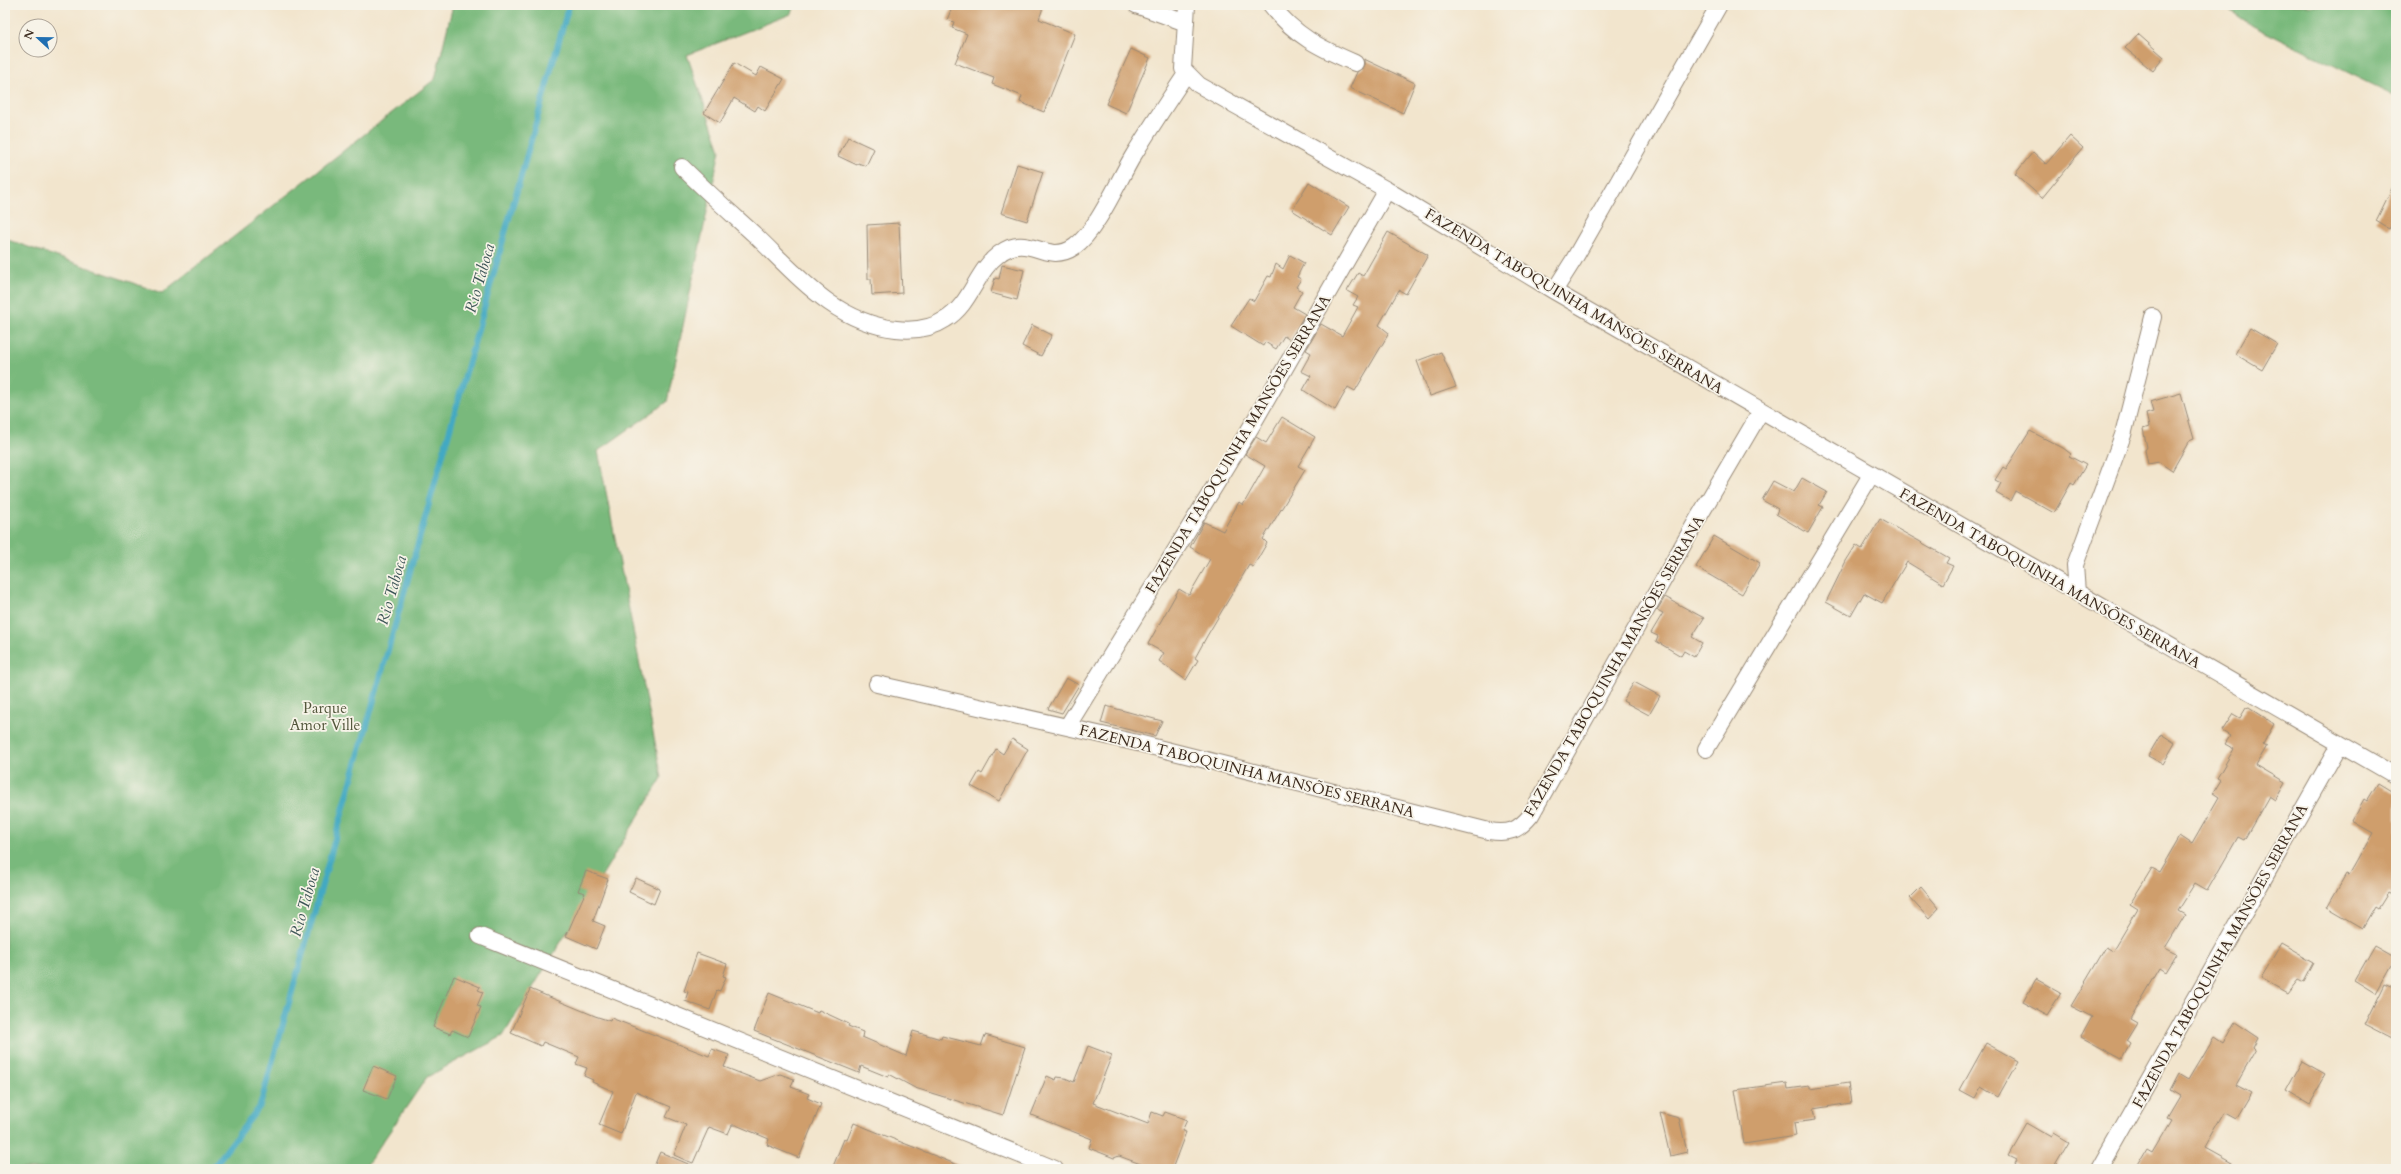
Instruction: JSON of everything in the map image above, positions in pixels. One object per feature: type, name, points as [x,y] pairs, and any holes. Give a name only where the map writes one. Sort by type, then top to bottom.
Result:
[{"type":"street","points":[[1136,5],[1186,23]]},
{"type":"street","points":[[682,167],[798,278],[829,304],[845,314],[886,328],[923,330],[947,319],[958,309],[969,297],[993,260],[1009,247],[1018,245],[1054,253],[1065,252],[1084,238],[1133,156],[1186,74],[1182,63],[1187,5]]},
{"type":"street","points":[[1271,5],[1281,18],[1302,37],[1319,48],[1355,63]]},
{"type":"street","points":[[1554,291],[1573,261],[1719,5]]},
{"type":"street","name":"FAZENDA TABOQUINHA MANSÕES SERRANA","points":[[1186,74],[1199,84],[1388,190],[1554,291],[1871,475],[2396,776]]},
{"type":"street","name":"FAZENDA TABOQUINHA MANSÕES SERRANA","points":[[1388,190],[1251,427],[1067,727],[1489,831],[1513,832],[1523,825],[1531,815],[1696,520],[1761,411]]},
{"type":"street","points":[[2077,593],[2075,580],[2077,560],[2123,435],[2153,317]]},
{"type":"street","points":[[1706,749],[1871,475]]},
{"type":"street","points":[[877,684],[1067,727]]},
{"type":"street","name":"FAZENDA TABOQUINHA MANSÕES SERRANA","points":[[2099,1169],[2340,744]]},
{"type":"street","points":[[480,936],[1056,1169]]},
{"type":"green space","name":"Parque Amor Ville","points":[[453,5],[794,5],[791,14],[687,55],[720,150],[667,402],[598,451],[662,778],[503,1036],[427,1077],[364,1169],[5,1169],[5,239],[162,293],[435,79]]},
{"type":"green space","points":[[2222,5],[2396,5],[2396,96],[2253,26]]},
{"type":"building","points":[[953,5],[1044,5],[1039,19],[1075,34],[1044,112],[1020,102],[1022,96],[992,84],[994,78],[955,63],[967,34],[952,28],[954,22],[947,20]]},
{"type":"building","points":[[2138,34],[2164,57],[2153,71],[2125,48]]},
{"type":"building","points":[[1131,49],[1150,58],[1126,113],[1106,104]]},
{"type":"building","points":[[1364,59],[1415,83],[1403,113],[1350,88],[1357,72],[1364,67]]},
{"type":"building","points":[[734,63],[756,76],[761,67],[784,79],[765,111],[758,106],[755,111],[734,98],[720,123],[704,113]]},
{"type":"building","points":[[2070,136],[2083,148],[2042,198],[2015,174],[2033,152],[2046,164]]},
{"type":"building","points":[[848,137],[874,149],[866,166],[858,163],[857,165],[838,156]]},
{"type":"building","points":[[1017,164],[1043,172],[1027,221],[1001,213]]},
{"type":"building","points":[[2396,180],[2396,217],[2389,229],[2376,221]]},
{"type":"building","points":[[1309,182],[1349,207],[1332,235],[1292,210]]},
{"type":"building","points":[[899,223],[902,293],[872,295],[871,279],[868,279],[867,225]]},
{"type":"building","points":[[1388,232],[1428,255],[1406,294],[1399,290],[1379,325],[1389,333],[1355,391],[1348,387],[1335,410],[1303,390],[1311,376],[1301,371],[1311,353],[1306,350],[1321,324],[1342,336],[1358,307],[1353,305],[1358,297],[1347,291],[1358,273],[1363,276]]},
{"type":"building","points":[[1290,255],[1304,263],[1297,277],[1301,279],[1296,287],[1302,291],[1293,307],[1305,314],[1290,340],[1284,336],[1276,349],[1265,342],[1263,346],[1231,326],[1249,298],[1254,301],[1268,276],[1271,277],[1276,264],[1283,269]]},
{"type":"building","points":[[1002,265],[1024,270],[1017,300],[991,293],[995,278],[999,279]]},
{"type":"building","points":[[1032,325],[1052,335],[1041,356],[1022,346]]},
{"type":"building","points":[[2250,328],[2277,344],[2262,370],[2235,354]]},
{"type":"building","points":[[1441,352],[1456,387],[1430,396],[1417,361]]},
{"type":"building","points":[[2181,393],[2194,439],[2189,441],[2172,471],[2159,462],[2148,464],[2145,450],[2147,447],[2143,429],[2149,427],[2146,414],[2153,412],[2150,402]]},
{"type":"building","points":[[1282,417],[1315,437],[1298,466],[1305,470],[1263,539],[1267,543],[1253,567],[1249,565],[1207,636],[1195,658],[1198,660],[1186,680],[1159,661],[1164,653],[1148,644],[1179,589],[1189,595],[1210,559],[1190,547],[1204,522],[1223,531],[1239,502],[1243,505],[1265,466],[1245,454],[1256,437],[1266,443]]},
{"type":"building","points":[[2030,431],[2063,448],[2071,454],[2069,456],[2086,465],[2074,485],[2071,483],[2054,513],[2015,491],[2010,501],[1996,493],[2001,483],[1995,480],[2003,467],[2006,469]]},
{"type":"building","points":[[1802,478],[1827,492],[1819,505],[1823,507],[1808,533],[1776,514],[1778,509],[1762,500],[1773,481],[1794,492]]},
{"type":"building","points":[[1880,519],[1949,558],[1946,563],[1953,566],[1943,584],[1907,562],[1882,603],[1864,593],[1851,616],[1826,602],[1846,561],[1856,545],[1862,549]]},
{"type":"building","points":[[1714,536],[1760,563],[1742,594],[1696,567]]},
{"type":"building","points":[[1665,597],[1704,618],[1692,637],[1702,643],[1694,657],[1684,651],[1681,656],[1656,641],[1658,636],[1651,633],[1663,613],[1657,610]]},
{"type":"building","points":[[1066,678],[1079,685],[1062,713],[1048,709]]},
{"type":"building","points":[[1634,682],[1660,696],[1649,715],[1623,701]]},
{"type":"building","points":[[1106,706],[1162,721],[1155,736],[1101,723]]},
{"type":"building","points":[[2249,707],[2274,724],[2263,744],[2267,746],[2256,765],[2285,782],[2275,800],[2269,796],[2244,840],[2238,837],[2207,891],[2195,884],[2178,911],[2185,915],[2165,948],[2177,954],[2166,972],[2160,968],[2130,1019],[2137,1023],[2126,1041],[2130,1044],[2122,1059],[2081,1037],[2092,1017],[2071,1006],[2106,947],[2113,951],[2138,909],[2130,904],[2152,868],[2159,872],[2180,836],[2192,844],[2219,797],[2213,793],[2221,780],[2217,778],[2234,749],[2225,744],[2230,736],[2222,731],[2233,714],[2240,718],[2246,708]]},
{"type":"building","points":[[2161,734],[2175,743],[2163,764],[2148,756]]},
{"type":"building","points":[[1012,739],[1028,749],[999,801],[971,786],[979,772],[982,774],[996,749],[1003,754]]},
{"type":"building","points":[[2378,783],[2396,794],[2396,897],[2388,893],[2378,909],[2375,907],[2363,928],[2327,907],[2346,874],[2349,875],[2373,833],[2352,821],[2364,799],[2367,801]]},
{"type":"building","points":[[586,871],[608,879],[593,921],[605,926],[596,949],[566,936],[585,893],[578,891]]},
{"type":"building","points":[[636,878],[660,889],[654,904],[629,892]]},
{"type":"building","points":[[1921,887],[1939,908],[1929,919],[1910,898]]},
{"type":"building","points":[[2281,944],[2314,963],[2304,982],[2298,979],[2287,993],[2261,978]]},
{"type":"building","points":[[2375,945],[2396,957],[2376,993],[2355,980]]},
{"type":"building","points":[[697,953],[727,964],[723,976],[726,977],[720,991],[717,990],[710,1010],[685,1001],[688,992],[684,991]]},
{"type":"building","points":[[454,976],[480,987],[478,990],[483,992],[477,1006],[481,1007],[468,1037],[452,1030],[450,1034],[433,1027]]},
{"type":"building","points":[[2036,979],[2061,993],[2047,1015],[2023,1002]]},
{"type":"building","points":[[2385,984],[2396,989],[2396,1041],[2365,1025]]},
{"type":"building","points":[[530,989],[595,1016],[610,1021],[611,1018],[709,1056],[712,1049],[729,1055],[724,1067],[760,1081],[780,1074],[794,1079],[791,1087],[809,1094],[807,1098],[821,1104],[799,1158],[767,1145],[769,1139],[736,1125],[732,1125],[728,1134],[709,1127],[693,1163],[685,1160],[674,1155],[686,1125],[666,1117],[671,1107],[636,1092],[621,1134],[599,1125],[613,1091],[592,1082],[593,1080],[584,1076],[587,1068],[576,1064],[579,1057],[543,1042],[541,1046],[511,1033]]},
{"type":"building","points":[[769,993],[818,1013],[819,1010],[849,1024],[848,1026],[863,1032],[862,1037],[906,1056],[913,1031],[941,1039],[942,1036],[981,1046],[985,1035],[1025,1047],[1003,1115],[915,1088],[889,1074],[888,1077],[861,1066],[859,1073],[754,1031]]},
{"type":"building","points":[[2235,1022],[2259,1038],[2254,1048],[2256,1050],[2236,1085],[2251,1093],[2235,1120],[2224,1114],[2204,1149],[2240,1169],[2135,1169],[2147,1149],[2152,1152],[2171,1120],[2167,1118],[2180,1096],[2170,1090],[2179,1073],[2189,1079],[2214,1037],[2223,1043]]},
{"type":"building","points":[[1986,1043],[2018,1061],[1998,1097],[1981,1087],[1975,1098],[1960,1090]]},
{"type":"building","points":[[1088,1046],[1112,1055],[1093,1103],[1148,1124],[1152,1112],[1163,1116],[1165,1112],[1187,1120],[1182,1131],[1186,1132],[1172,1169],[1154,1169],[1119,1156],[1114,1158],[1089,1148],[1092,1139],[1031,1115],[1047,1076],[1056,1080],[1057,1077],[1065,1078],[1074,1082]]},
{"type":"building","points":[[2303,1060],[2326,1073],[2308,1104],[2286,1091]]},
{"type":"building","points":[[373,1066],[397,1076],[387,1099],[363,1090]]},
{"type":"building","points":[[1787,1083],[1788,1089],[1810,1086],[1810,1089],[1848,1083],[1851,1103],[1813,1109],[1815,1120],[1794,1123],[1796,1136],[1744,1144],[1735,1090]]},
{"type":"building","points":[[1660,1113],[1679,1118],[1687,1152],[1670,1156]]},
{"type":"building","points":[[854,1123],[965,1169],[832,1169],[844,1139],[847,1140]]},
{"type":"building","points":[[2026,1123],[2052,1138],[2054,1133],[2069,1142],[2053,1169],[2026,1169],[2014,1162],[2016,1158],[2008,1154]]},
{"type":"building","points":[[660,1152],[700,1169],[653,1169]]},
{"type":"waterway","name":"Rio Taboca","points":[[212,1169],[260,1106],[569,5]]}]
